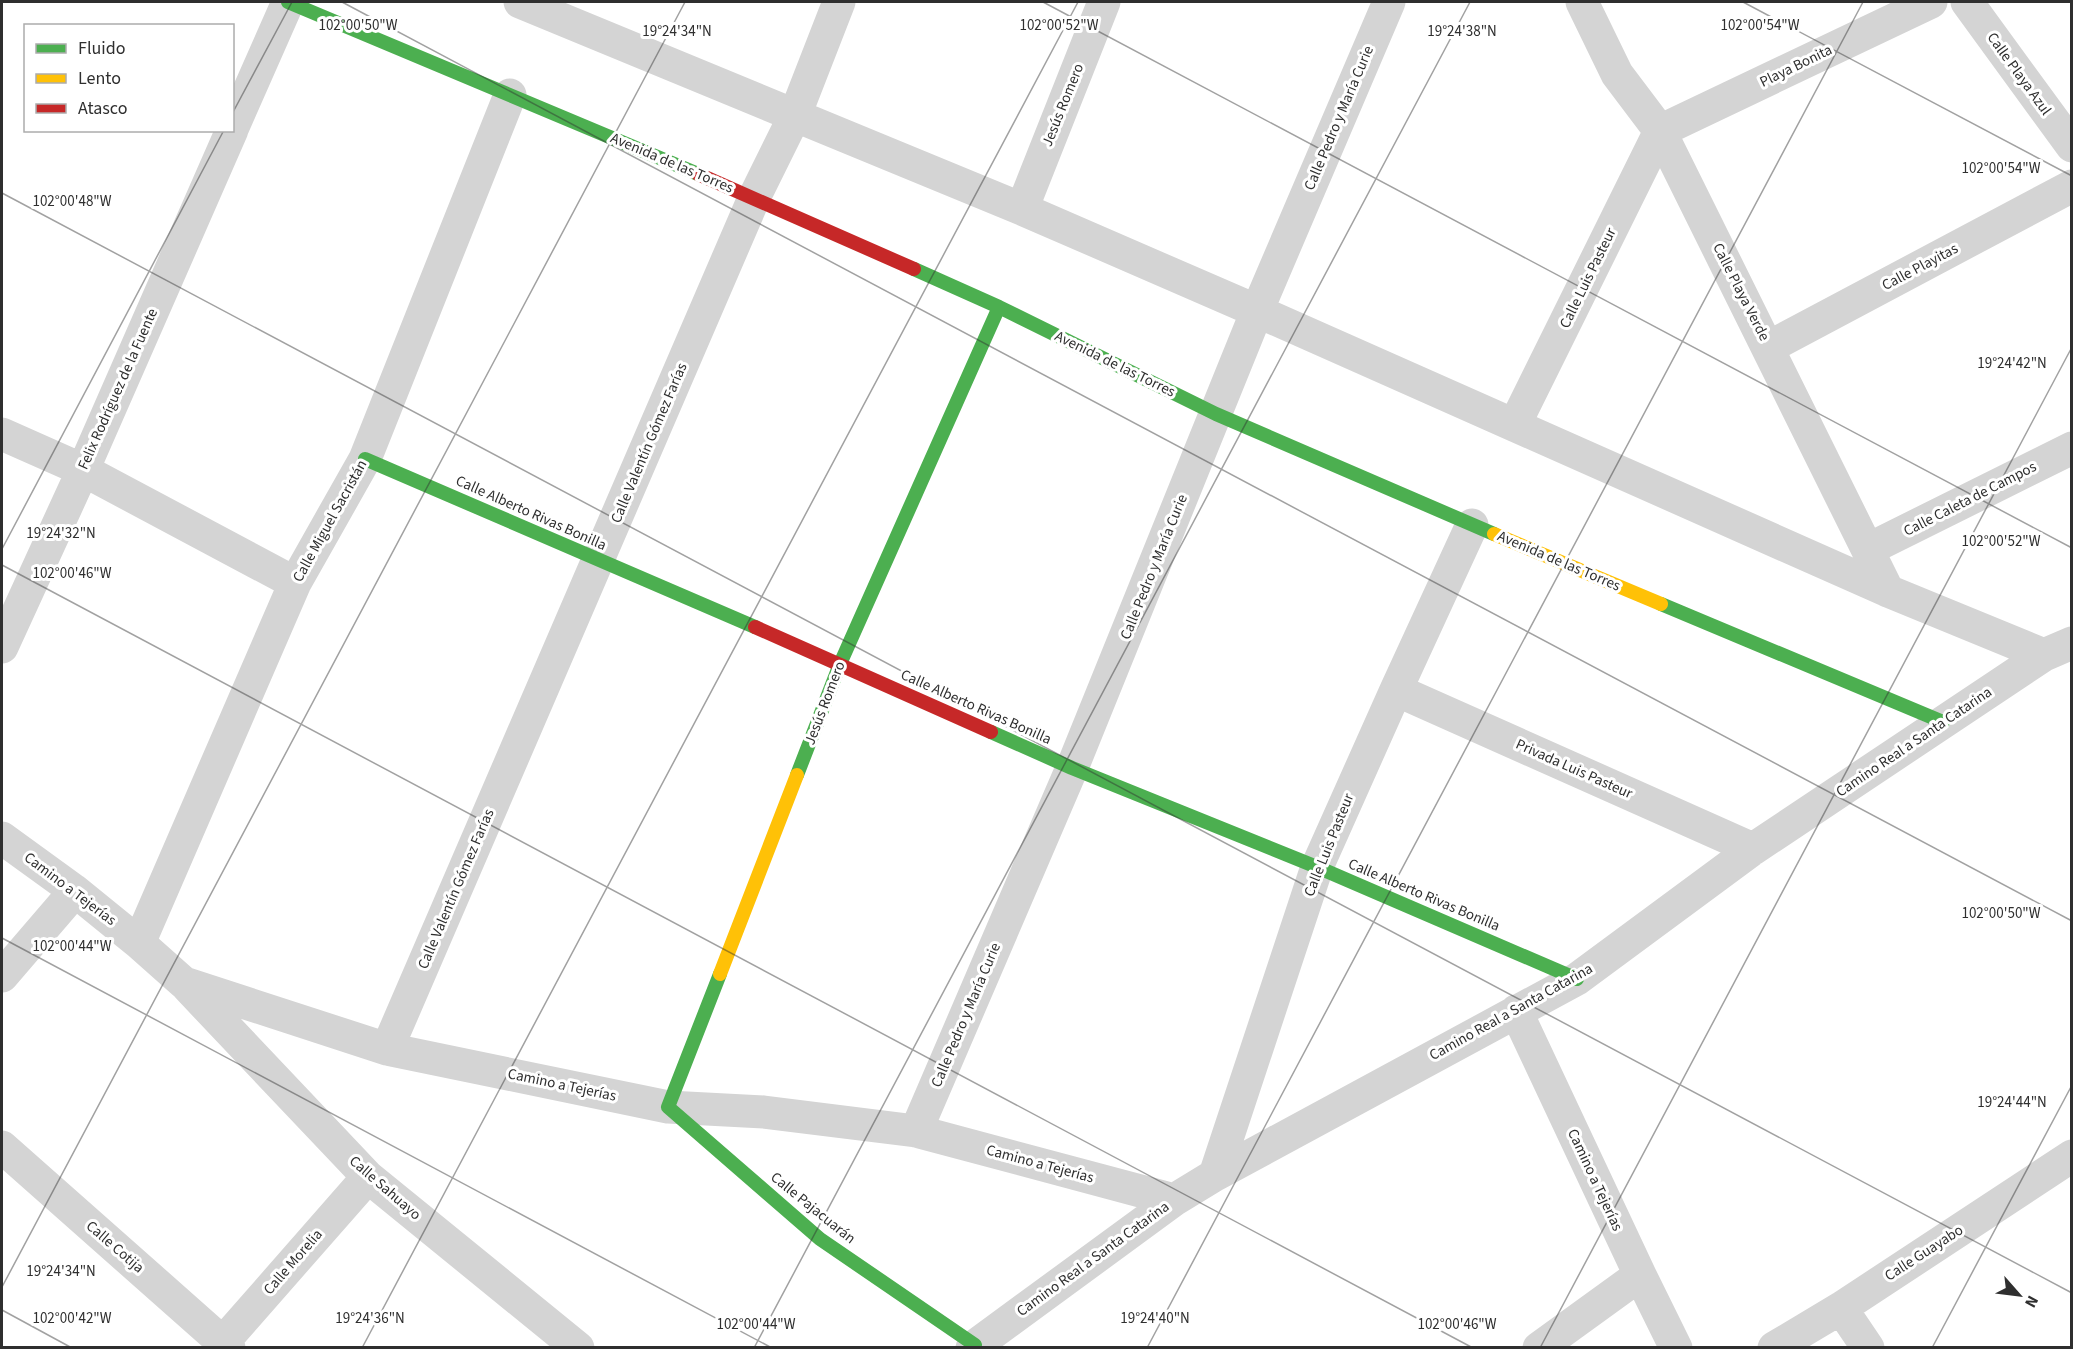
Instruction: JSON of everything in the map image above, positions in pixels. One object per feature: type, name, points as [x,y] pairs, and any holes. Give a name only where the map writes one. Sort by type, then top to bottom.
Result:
[{"type":"street","name":"Avenida de las Torres","points":[[288,2],[754,198],[999,307],[1216,414],[1473,525],[1943,722]]},
{"type":"street","name":"Felix Rodríguez de la Fuente","points":[[234,125],[288,2]]},
{"type":"street","points":[[520,2],[554,9],[795,115],[1022,209],[1515,424],[1888,591],[2058,649]]},
{"type":"street","name":"Calle Valentín Gómez Farías","points":[[387,1049],[754,198],[795,115],[839,2]]},
{"type":"street","name":"Jesús Romero","points":[[1022,209],[1104,2]]},
{"type":"street","name":"Calle Pedro y María Curie","points":[[915,1131],[1072,768],[1257,311],[1389,2]]},
{"type":"street","name":"Calle Playa Verde","points":[[1582,2],[1617,74],[1660,131],[1888,591]]},
{"type":"street","name":"Playa Bonita","points":[[1660,131],[1931,2]]},
{"type":"street","name":"Calle Playa Azul","points":[[1967,2],[2072,146]]},
{"type":"street","name":"Calle Miguel Sacristán","points":[[139,943],[295,583],[365,459],[510,95]]},
{"type":"street","name":"Calle Luis Pasteur","points":[[1515,424],[1660,131]]},
{"type":"street","name":"Felix Rodríguez de la Fuente","points":[[2,647],[83,470],[231,132]]},
{"type":"street","name":"Calle Playitas","points":[[1769,347],[2072,186]]},
{"type":"street","name":"Jesús Romero","points":[[668,1107],[840,664],[999,307]]},
{"type":"street","points":[[2,434],[83,470],[295,583]]},
{"type":"street","name":"Calle Caleta de Campos","points":[[1869,549],[2072,448]]},
{"type":"street","name":"Calle Alberto Rivas Bonilla","points":[[365,459],[840,664],[1072,768],[1317,867],[1577,979]]},
{"type":"street","name":"Calle Luis Pasteur","points":[[1215,1175],[1317,867],[1473,525]]},
{"type":"street","name":"Camino Real a Santa Catarina","points":[[973,1346],[1174,1200],[1215,1175],[1577,979],[1753,849],[1943,722],[2058,649]]},
{"type":"street","name":"Privada Luis Pasteur","points":[[1396,690],[1753,849]]},
{"type":"street","name":"Camino a Tejerías","points":[[2,838],[75,891],[184,983],[387,1049],[668,1107],[764,1112],[915,1131],[1174,1200]]},
{"type":"street","points":[[2,976],[75,891]]},
{"type":"street","name":"Calle Sahuayo","points":[[184,983],[368,1177],[578,1347]]},
{"type":"street","name":"Camino a Tejerías","points":[[1516,1011],[1676,1347]]},
{"type":"street","name":"Calle Pajacuarán","points":[[668,1107],[820,1239],[973,1346]]},
{"type":"street","name":"Calle Cotija","points":[[2,1147],[223,1346]]},
{"type":"street","name":"Calle Guayabo","points":[[1774,1347],[1841,1308],[2072,1156]]},
{"type":"street","name":"Calle Morelia","points":[[223,1346],[368,1177]]},
{"type":"street","points":[[1539,1347],[1640,1275]]},
{"type":"street","points":[[1841,1308],[1868,1347]]},
{"type":"traffic: fast","points":[[288,2],[698,174]]},
{"type":"traffic: fast","points":[[914,269],[999,307],[1216,414],[1494,534]]},
{"type":"traffic: fast","points":[[797,775],[840,664],[999,307]]},
{"type":"traffic: fast","points":[[365,459],[755,627]]},
{"type":"traffic: fast","points":[[1661,604],[1943,722]]},
{"type":"traffic: fast","points":[[991,732],[1072,768],[1317,867],[1577,979]]},
{"type":"traffic: fast","points":[[720,974],[668,1107],[820,1239],[975,1345]]},
{"type":"traffic: slow","points":[[1494,534],[1661,604]]},
{"type":"traffic: slow","points":[[720,974],[797,775]]},
{"type":"traffic: jam","points":[[698,174],[914,269]]},
{"type":"traffic: jam","points":[[755,627],[991,732]]}]
